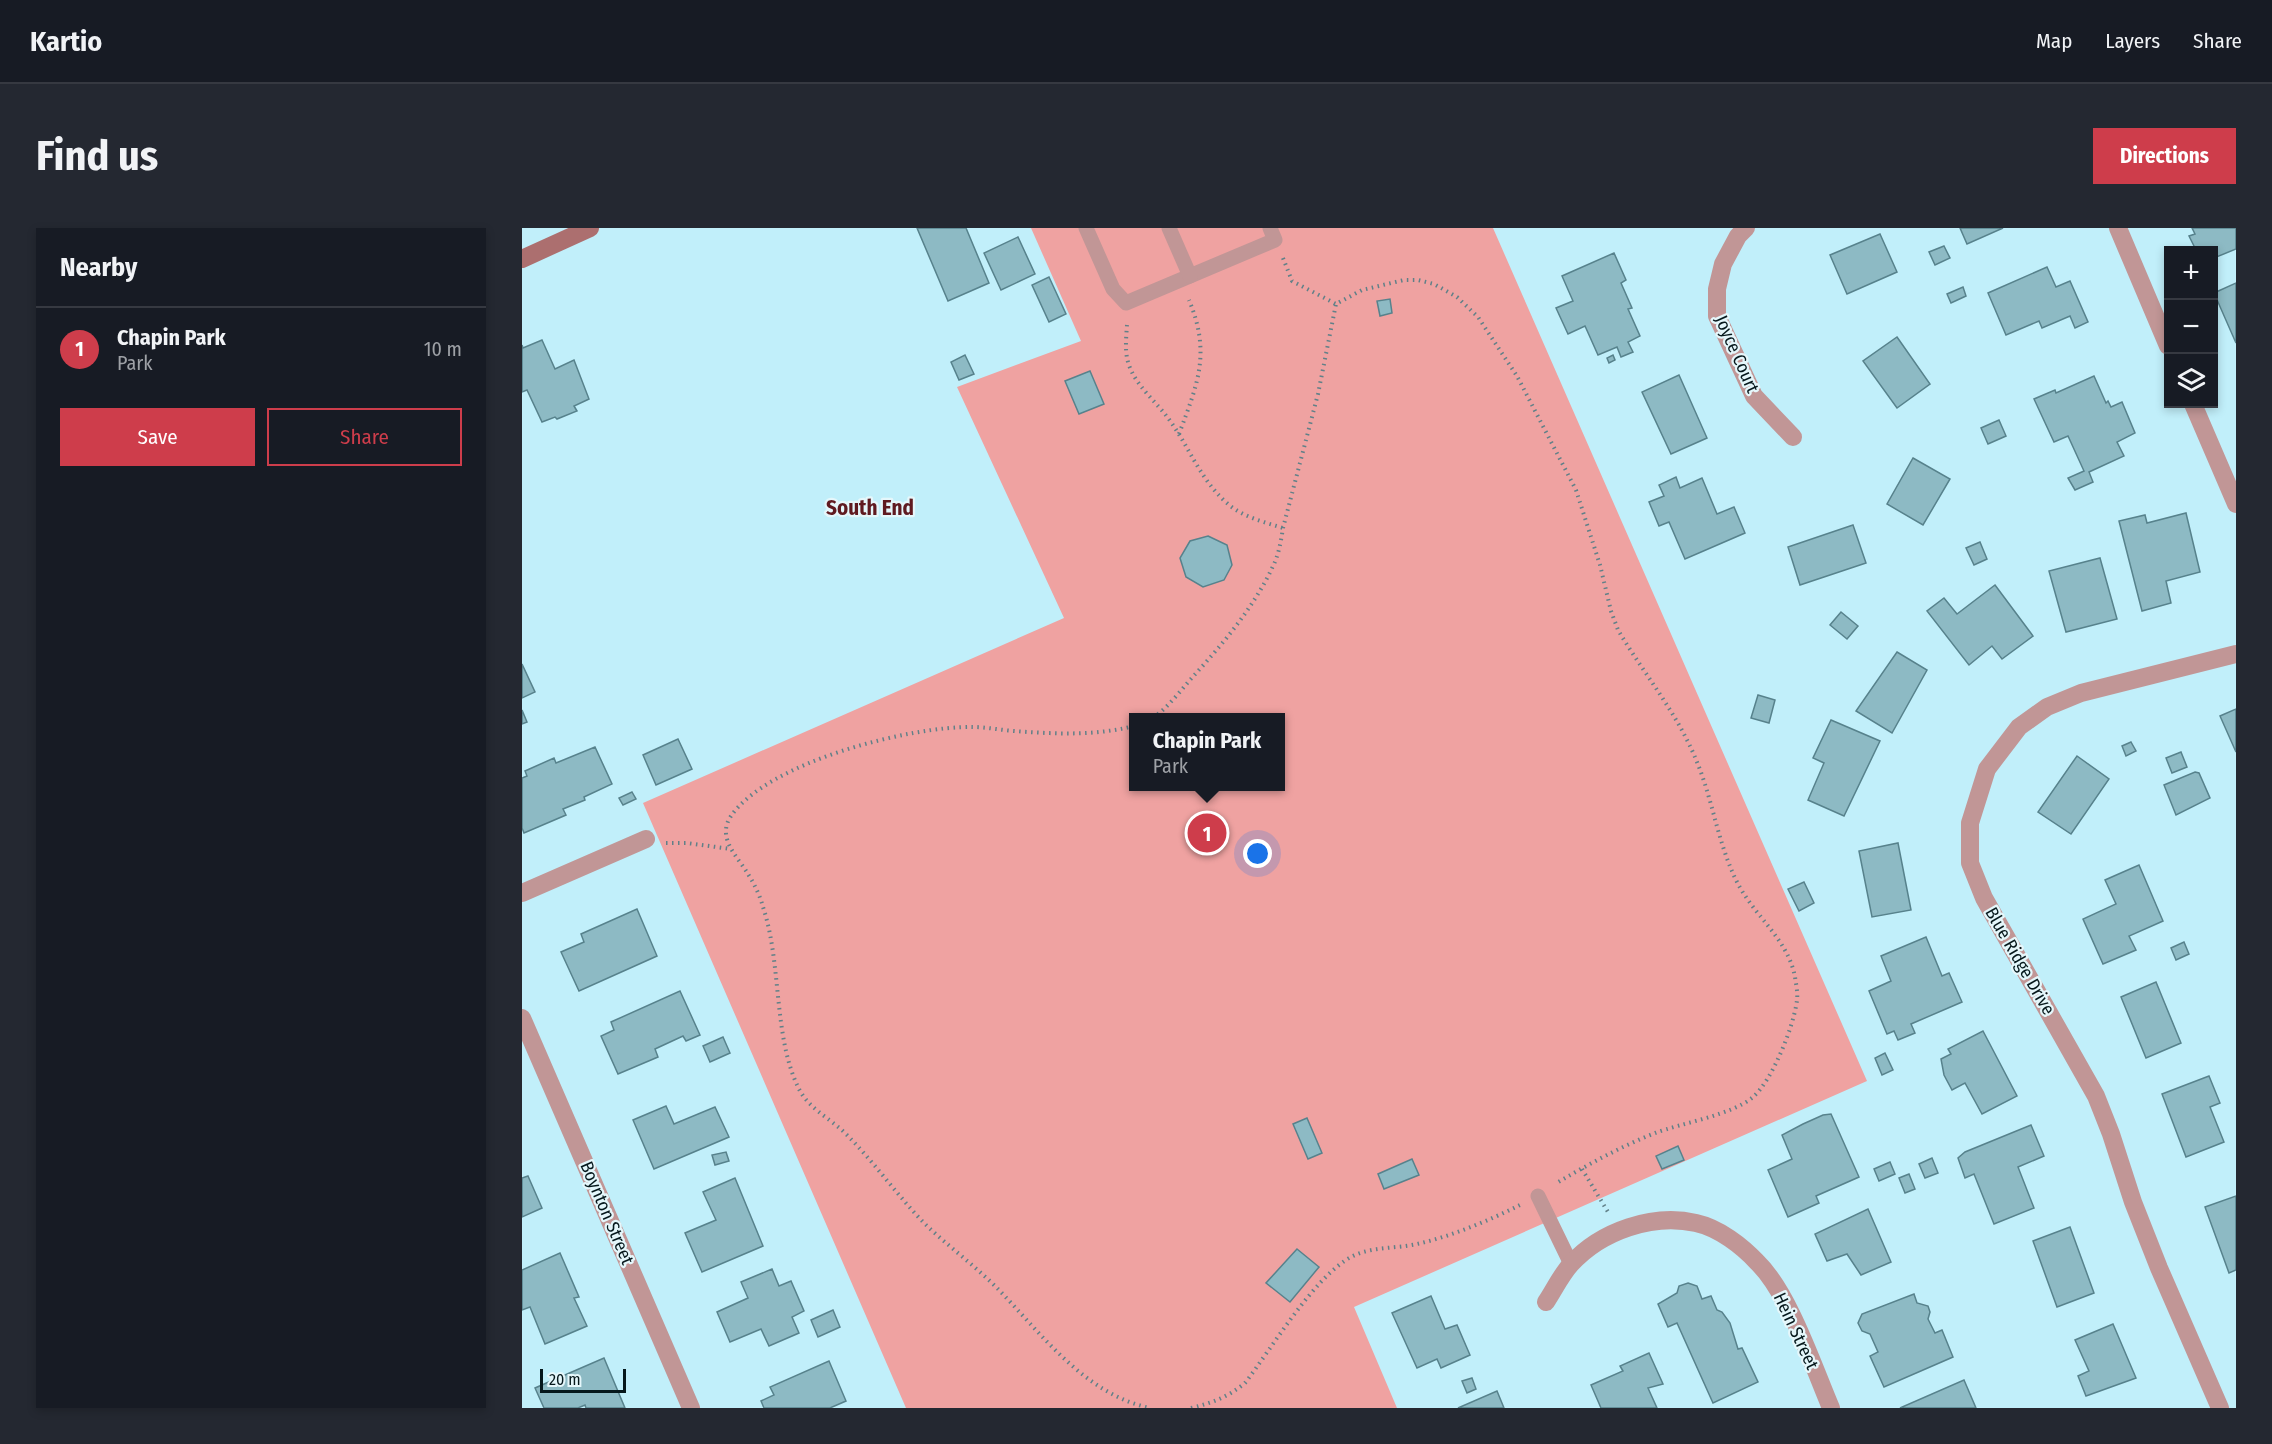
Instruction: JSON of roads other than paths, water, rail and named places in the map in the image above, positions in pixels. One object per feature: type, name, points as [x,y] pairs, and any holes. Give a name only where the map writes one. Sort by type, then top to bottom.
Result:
[{"type":"main road","points":[[522,259],[590,228]]},
{"type":"street","name":"Joyce Court","points":[[1746,228],[1738,236],[1723,264],[1717,289],[1717,316],[1754,396],[1793,437]]},
{"type":"street","points":[[2118,228],[2164,334]]},
{"type":"street","points":[[2195,408],[2236,504]]},
{"type":"street","name":"Blue Ridge Drive","points":[[2216,1407],[2158,1268],[2096,1096],[1984,898],[1970,863],[1970,823],[1987,769],[2019,727],[2047,707],[2081,693],[2236,654]]},
{"type":"street","points":[[522,893],[646,839]]},
{"type":"street","name":"Boynton Street","points":[[522,1018],[691,1408]]},
{"type":"street","name":"Hein Street","points":[[1546,1302],[1571,1264],[1597,1242],[1617,1232],[1654,1220],[1697,1223],[1726,1236],[1758,1262],[1784,1299],[1831,1408]]},
{"type":"lane","points":[[1086,228],[1113,289],[1125,303],[1185,278],[1273,234]]},
{"type":"lane","points":[[1169,228],[1185,278]]},
{"type":"lane","points":[[1538,1196],[1571,1264]]},
{"type":"place","name":"Chapin Park","points":[[1207,833]]},
{"type":"district","name":"South End","points":[[870,508]]}]
